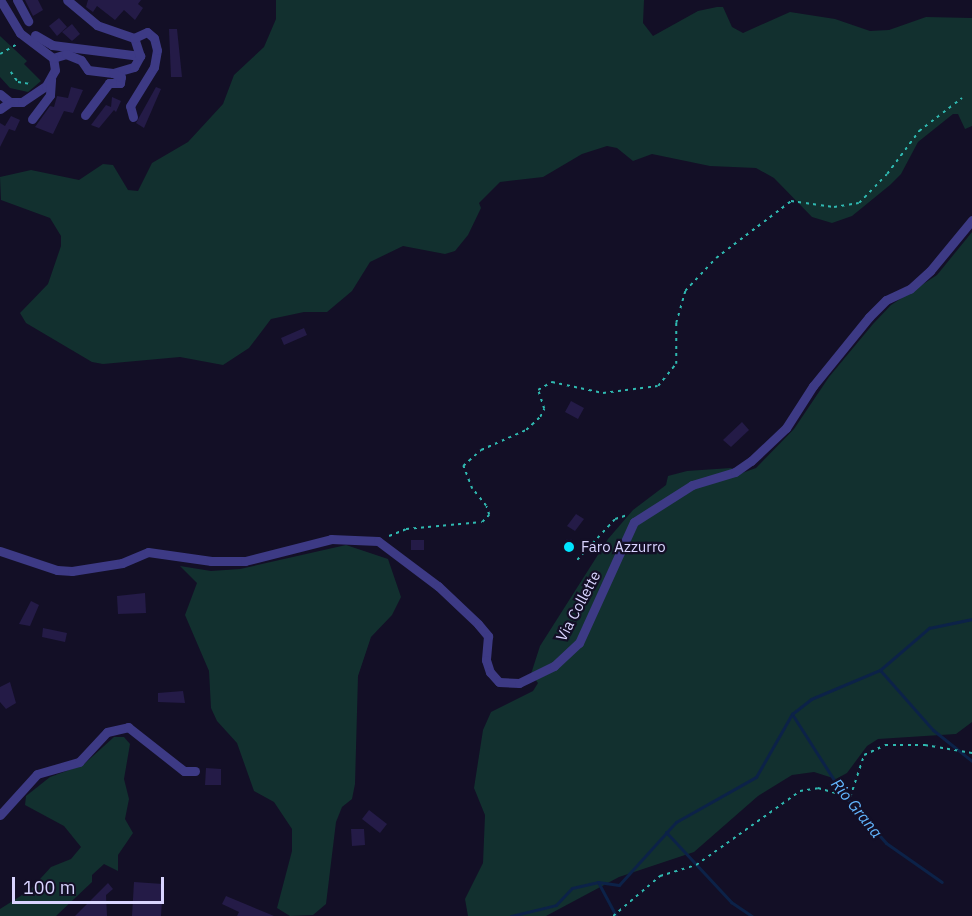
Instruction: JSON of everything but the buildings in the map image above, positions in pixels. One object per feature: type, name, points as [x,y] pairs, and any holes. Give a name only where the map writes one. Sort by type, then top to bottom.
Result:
[{"type":"street","points":[[0,0],[30,37],[53,58]]},
{"type":"street","points":[[17,0],[28,21]]},
{"type":"street","points":[[67,0],[97,25],[134,38],[147,32],[154,38],[157,50],[154,67],[130,106],[133,117]]},
{"type":"street","points":[[30,37],[52,45],[140,56]]},
{"type":"street","points":[[113,73],[134,67],[140,56],[134,38]]},
{"type":"street","points":[[53,58],[66,54],[81,60],[88,70],[113,73],[121,77],[120,83],[109,84],[100,91],[85,115]]},
{"type":"street","points":[[32,119],[50,95],[53,58]]},
{"type":"street","points":[[5,102],[22,102],[34,96],[52,75]]},
{"type":"street","points":[[0,94],[5,102]]},
{"type":"street","points":[[0,109],[5,102]]},
{"type":"street","name":"Via Collette","points":[[378,541],[438,586],[478,624],[488,636],[486,660],[490,672],[499,682],[519,682],[554,666],[579,643],[630,528],[639,517],[692,485],[735,472],[751,461],[786,428],[813,386],[869,318],[886,300],[910,289],[930,271],[972,219]]},
{"type":"street","points":[[0,551],[57,570],[72,571],[122,563],[148,552],[245,561],[331,539],[378,541]]},
{"type":"street","points":[[0,815],[37,774],[79,762],[107,732],[128,727],[184,771],[195,771]]},
{"type":"path","points":[[0,54],[30,37]]},
{"type":"path","points":[[11,72],[23,84],[33,83]]},
{"type":"path","points":[[378,541],[406,529],[482,522],[489,515],[486,506],[472,489],[463,466],[481,450],[526,430],[540,417],[544,410],[538,390],[552,382],[603,393],[658,386],[675,364],[676,322],[686,291],[716,258],[791,201],[834,207],[859,203],[887,174],[919,131],[962,98]]},
{"type":"path","points":[[577,560],[615,519],[624,515],[639,517]]},
{"type":"path","points":[[613,916],[660,876],[696,865],[800,791],[818,788],[850,796],[864,755],[885,745],[925,745],[972,753]]},
{"type":"green space","points":[[276,0],[644,0],[643,23],[653,36],[698,11],[717,7],[723,7],[732,27],[743,33],[790,12],[835,19],[870,31],[889,30],[926,17],[972,18],[972,126],[965,129],[958,114],[953,114],[918,142],[901,174],[890,185],[852,216],[832,223],[812,217],[774,178],[756,168],[710,166],[652,154],[633,161],[617,148],[607,146],[582,154],[543,177],[500,182],[479,203],[481,208],[468,235],[455,251],[445,254],[403,246],[370,262],[352,291],[327,312],[304,312],[271,319],[249,348],[223,365],[180,357],[103,364],[92,362],[26,323],[20,313],[48,284],[61,246],[61,236],[50,218],[1,200],[0,177],[31,170],[79,180],[103,164],[113,165],[128,190],[138,191],[152,163],[188,142],[223,104],[234,75],[264,47],[276,19]]},
{"type":"green space","points":[[0,36],[27,61],[24,64],[41,81],[28,92],[10,88],[0,77]]},
{"type":"green space","points":[[972,232],[972,722],[956,734],[878,739],[867,746],[847,773],[836,779],[814,772],[792,775],[758,796],[694,852],[619,877],[546,916],[468,916],[465,899],[483,863],[485,815],[474,788],[483,730],[491,712],[533,691],[538,683],[531,674],[540,646],[608,539],[633,510],[666,485],[668,476],[687,471],[731,468],[742,473],[756,468],[794,429],[829,377],[873,324],[891,305],[937,275]]},
{"type":"green space","points":[[346,545],[388,559],[401,597],[392,615],[371,637],[358,676],[355,784],[352,799],[342,807],[336,822],[326,904],[313,915],[290,916],[277,908],[292,851],[292,829],[274,802],[254,791],[237,743],[217,721],[211,708],[209,671],[185,615],[197,583],[180,566],[211,571],[240,569]]},
{"type":"green space","points":[[114,737],[124,737],[130,744],[124,779],[129,799],[125,819],[133,833],[118,855],[118,871],[104,864],[92,875],[92,882],[56,916],[0,916],[0,909],[30,890],[51,867],[71,859],[81,847],[64,826],[25,805],[26,796],[50,777],[83,765]]},
{"type":"waterway","name":"Rio Grana","points":[[511,916],[556,905],[572,888],[598,882],[619,885],[676,822],[756,777],[792,714],[811,699],[880,670],[929,628],[972,619]]},
{"type":"waterway","name":"Rio Grana","points":[[880,670],[933,730],[972,761]]},
{"type":"waterway","name":"Rio Grana","points":[[792,714],[843,794],[886,843],[942,882]]},
{"type":"waterway","name":"Rio Grana","points":[[666,832],[731,902],[752,916]]},
{"type":"waterway","name":"Rio Grana","points":[[598,882],[616,916]]},
{"type":"place","name":"Faro Azzurro","points":[[569,547]]}]
